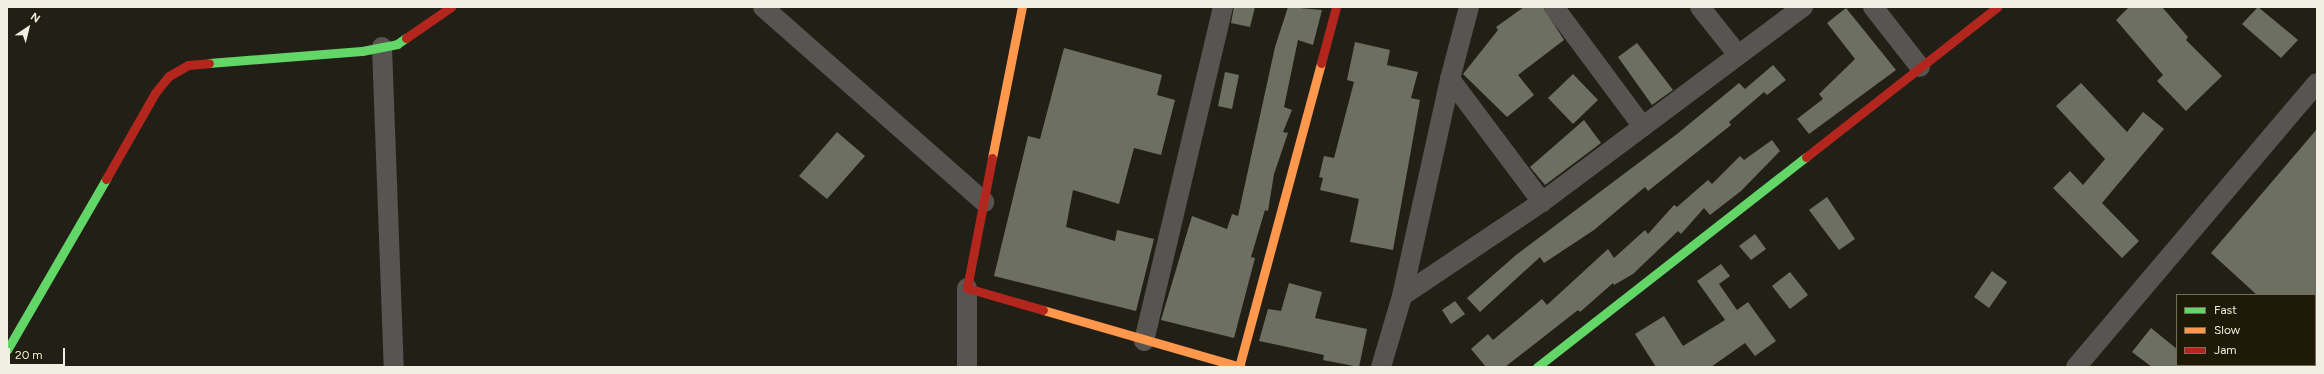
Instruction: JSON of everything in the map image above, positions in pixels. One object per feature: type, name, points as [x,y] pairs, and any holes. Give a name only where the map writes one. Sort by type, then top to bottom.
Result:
[{"type":"street","points":[[7,350],[155,93],[169,76],[188,65],[382,47],[410,38],[451,7]]},
{"type":"street","points":[[763,7],[984,202]]},
{"type":"street","points":[[967,367],[967,288],[1022,7]]},
{"type":"street","points":[[1144,342],[1223,7]]},
{"type":"street","points":[[967,288],[1144,342],[1240,367],[1336,7]]},
{"type":"street","points":[[1381,367],[1402,296],[1450,79],[1469,7]]},
{"type":"street","points":[[1554,7],[1643,127]]},
{"type":"street","points":[[1700,7],[1738,55]]},
{"type":"street","points":[[1402,296],[1542,202],[1803,7]]},
{"type":"street","points":[[1873,7],[1920,68]]},
{"type":"street","points":[[1537,367],[1997,7]]},
{"type":"street","points":[[382,47],[394,367]]},
{"type":"street","points":[[1450,79],[1542,202]]},
{"type":"street","points":[[2076,367],[2317,83]]},
{"type":"building","points":[[1234,7],[1255,7],[1250,27],[1231,23]]},
{"type":"building","points":[[1288,7],[1322,10],[1313,45],[1298,40],[1284,107],[1292,110],[1283,132],[1288,133],[1274,174],[1268,211],[1265,210],[1251,257],[1255,258],[1234,338],[1161,320],[1192,216],[1227,229],[1232,214],[1238,216],[1275,47]]},
{"type":"building","points":[[1524,7],[1543,7],[1564,40],[1518,75],[1534,95],[1507,117],[1463,74],[1498,30],[1496,27]]},
{"type":"building","points":[[2129,7],[2162,7],[2188,37],[2186,40],[2222,76],[2186,111],[2157,81],[2163,75],[2116,20]]},
{"type":"building","points":[[2258,7],[2298,40],[2281,58],[2242,24]]},
{"type":"building","points":[[1846,8],[1896,70],[1809,134],[1797,119],[1823,99],[1819,94],[1855,59],[1827,23]]},
{"type":"building","points":[[1355,42],[1390,50],[1387,65],[1418,72],[1411,98],[1420,100],[1393,250],[1350,242],[1359,199],[1320,190],[1323,178],[1319,177],[1324,156],[1334,158],[1354,82],[1347,80]]},
{"type":"building","points":[[1637,43],[1673,90],[1652,105],[1618,57]]},
{"type":"building","points":[[1064,48],[1162,75],[1157,95],[1175,100],[1161,155],[1134,148],[1119,204],[1073,190],[1066,227],[1115,241],[1117,230],[1154,239],[1136,311],[994,276],[1028,136],[1040,139]]},
{"type":"building","points":[[1773,65],[1786,80],[1767,95],[1764,92],[1729,122],[1731,125],[1648,191],[1645,187],[1594,230],[1544,263],[1540,257],[1480,312],[1467,298],[1516,255],[1677,134],[1739,83],[1745,89]]},
{"type":"building","points":[[1225,72],[1239,75],[1232,109],[1218,106]]},
{"type":"building","points":[[1573,74],[1598,100],[1573,124],[1548,98]]},
{"type":"building","points":[[2081,83],[2127,132],[2143,112],[2164,129],[2102,203],[2139,241],[2122,258],[2053,188],[2070,171],[2083,185],[2105,159],[2056,106]]},
{"type":"building","points":[[1584,120],[1601,143],[1545,185],[1530,167]]},
{"type":"building","points":[[2317,129],[2317,295],[2256,294],[2211,253]]},
{"type":"building","points":[[837,132],[865,156],[827,199],[799,176]]},
{"type":"building","points":[[1772,140],[1780,151],[1741,191],[1710,215],[1704,208],[1681,234],[1678,231],[1633,274],[1614,285],[1613,283],[1580,312],[1578,310],[1505,367],[1486,367],[1471,349],[1488,334],[1493,340],[1542,299],[1547,305],[1608,249],[1614,258],[1645,230],[1648,234],[1674,205],[1677,207],[1708,180],[1712,184],[1740,156],[1744,160]]},
{"type":"building","points":[[1827,197],[1855,239],[1839,250],[1809,210]]},
{"type":"building","points":[[1755,234],[1766,249],[1751,260],[1739,246]]},
{"type":"building","points":[[1721,264],[1730,276],[1719,284],[1737,310],[1748,302],[1776,341],[1755,356],[1745,343],[1711,367],[1656,367],[1635,334],[1664,316],[1683,346],[1725,320],[1697,281]]},
{"type":"building","points":[[1992,271],[2007,282],[1989,308],[1974,297]]},
{"type":"building","points":[[1790,272],[1808,295],[1790,309],[1772,286]]},
{"type":"building","points":[[1289,283],[1322,292],[1315,318],[1367,329],[1359,367],[1323,360],[1324,355],[1259,341],[1268,309],[1281,311]]},
{"type":"building","points":[[1455,301],[1465,314],[1451,324],[1442,310]]},
{"type":"building","points":[[2151,328],[2176,348],[2177,367],[2152,367],[2132,352]]},
{"type":"traffic: fast","points":[[209,63],[362,51],[397,44],[406,38]]},
{"type":"traffic: fast","points":[[1537,367],[1806,157]]},
{"type":"traffic: fast","points":[[7,350],[106,179]]},
{"type":"traffic: slow","points":[[992,158],[1022,7]]},
{"type":"traffic: slow","points":[[1239,367],[1321,63]]},
{"type":"traffic: slow","points":[[1043,310],[1241,367]]},
{"type":"traffic: jam","points":[[406,38],[451,7]]},
{"type":"traffic: jam","points":[[1321,63],[1336,7]]},
{"type":"traffic: jam","points":[[1806,157],[1997,7]]},
{"type":"traffic: jam","points":[[106,179],[155,93],[169,76],[188,65],[209,63]]},
{"type":"traffic: jam","points":[[992,158],[967,288],[1043,310]]}]
